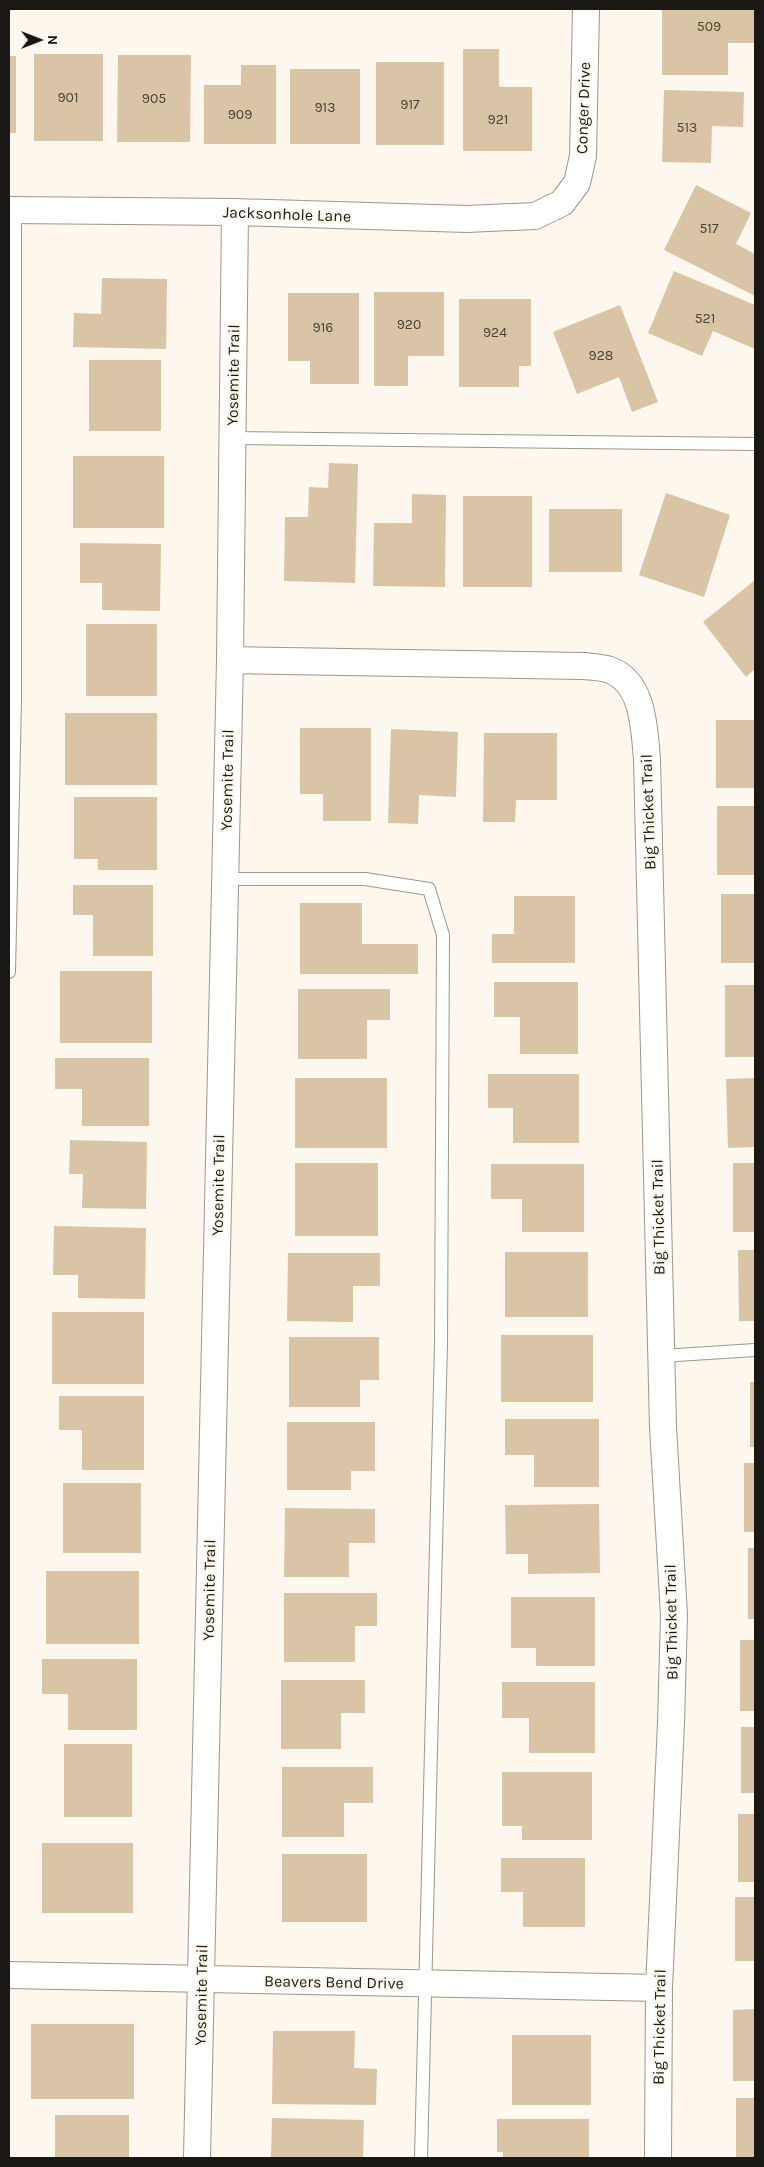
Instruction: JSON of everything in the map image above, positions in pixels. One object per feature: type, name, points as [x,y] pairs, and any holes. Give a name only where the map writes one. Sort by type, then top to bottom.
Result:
[{"type":"street","name":"Conger Drive","points":[[562,203],[577,183],[583,156],[586,9]]},
{"type":"street","name":"Jacksonhole Lane","points":[[12,210],[235,212],[467,219],[535,216],[562,203]]},
{"type":"street","name":"Yosemite Trail","points":[[198,2158],[230,660],[235,212]]},
{"type":"street","name":"Big Thicket Trail","points":[[230,660],[583,666],[611,670],[632,685],[643,718],[647,759],[663,1427],[674,1615],[659,1988],[658,2158]]},
{"type":"street","name":"Beavers Bend Drive","points":[[9,1975],[659,1988]]},
{"type":"lane","points":[[9,972],[15,701],[12,210]]},
{"type":"lane","points":[[232,438],[755,444]]},
{"type":"lane","points":[[225,879],[365,879],[429,889],[443,935],[441,1343],[421,2158]]},
{"type":"lane","points":[[661,1356],[755,1350]]},
{"type":"building","points":[[662,9],[755,9],[755,43],[728,43],[728,75],[662,75]]},
{"type":"building","points":[[463,49],[499,49],[499,87],[532,87],[532,151],[463,151]]},
{"type":"building","points":[[34,54],[103,54],[103,141],[34,141]]},
{"type":"building","points":[[118,55],[191,55],[190,142],[117,142]]},
{"type":"building","points":[[9,56],[16,56],[16,133],[9,133]]},
{"type":"building","points":[[376,62],[444,62],[444,145],[376,145]]},
{"type":"building","points":[[241,65],[276,65],[276,144],[204,144],[204,85],[241,85]]},
{"type":"building","points":[[290,69],[360,69],[360,144],[290,144]]},
{"type":"building","points":[[664,90],[744,92],[743,127],[712,126],[711,163],[662,162]]},
{"type":"building","points":[[696,185],[751,213],[736,244],[755,254],[755,296],[664,250]]},
{"type":"building","points":[[674,271],[755,305],[755,349],[713,331],[702,356],[648,333]]},
{"type":"building","points":[[102,278],[167,279],[166,349],[73,347],[74,313],[101,314]]},
{"type":"building","points":[[374,292],[444,292],[444,356],[408,356],[408,386],[374,386]]},
{"type":"building","points":[[288,293],[359,293],[359,384],[310,384],[310,361],[288,361]]},
{"type":"building","points":[[459,299],[531,299],[531,366],[519,366],[519,387],[459,387]]},
{"type":"building","points":[[620,305],[658,402],[632,412],[619,377],[577,394],[553,332]]},
{"type":"building","points":[[89,360],[161,360],[161,431],[89,431]]},
{"type":"building","points":[[73,456],[164,456],[164,528],[73,528]]},
{"type":"building","points":[[329,463],[358,464],[355,583],[284,581],[285,517],[308,517],[309,487],[328,488]]},
{"type":"building","points":[[666,493],[730,515],[704,597],[639,575]]},
{"type":"building","points":[[412,494],[446,495],[445,587],[373,586],[374,523],[412,523]]},
{"type":"building","points":[[463,496],[532,496],[532,587],[463,587]]},
{"type":"building","points":[[549,509],[622,509],[622,572],[549,572]]},
{"type":"building","points":[[80,543],[161,544],[160,611],[102,610],[102,583],[80,583]]},
{"type":"building","points":[[755,580],[755,669],[746,677],[703,622]]},
{"type":"building","points":[[86,624],[157,624],[157,696],[86,696]]},
{"type":"building","points":[[65,713],[157,713],[157,785],[65,785]]},
{"type":"building","points":[[716,720],[755,720],[755,788],[716,788]]},
{"type":"building","points":[[300,728],[371,728],[371,821],[323,821],[323,794],[300,794]]},
{"type":"building","points":[[391,729],[458,732],[456,797],[419,795],[418,824],[388,823]]},
{"type":"building","points":[[484,733],[557,733],[557,800],[516,800],[515,822],[483,822]]},
{"type":"building","points":[[74,797],[157,797],[157,870],[98,870],[98,859],[74,859]]},
{"type":"building","points":[[717,806],[755,806],[755,875],[717,875]]},
{"type":"building","points":[[73,885],[153,885],[153,956],[93,956],[93,915],[73,915]]},
{"type":"building","points":[[721,894],[755,894],[755,963],[721,963]]},
{"type":"building","points":[[514,896],[575,896],[575,963],[492,963],[492,934],[514,934]]},
{"type":"building","points":[[300,903],[362,903],[362,944],[418,944],[418,974],[300,974]]},
{"type":"building","points":[[60,971],[152,971],[152,1043],[60,1043]]},
{"type":"building","points":[[494,982],[578,982],[578,1054],[520,1054],[520,1017],[494,1017]]},
{"type":"building","points":[[725,985],[755,985],[755,1057],[725,1057]]},
{"type":"building","points":[[298,989],[390,989],[390,1020],[367,1020],[367,1059],[298,1059]]},
{"type":"building","points":[[55,1058],[149,1058],[149,1126],[82,1126],[82,1089],[55,1089]]},
{"type":"building","points":[[488,1074],[579,1074],[579,1143],[513,1143],[513,1108],[488,1108]]},
{"type":"building","points":[[295,1078],[387,1078],[387,1148],[295,1148]]},
{"type":"building","points":[[755,1078],[755,1147],[728,1148],[726,1079]]},
{"type":"building","points":[[70,1140],[147,1142],[146,1209],[82,1208],[83,1174],[69,1174]]},
{"type":"building","points":[[295,1163],[378,1163],[378,1236],[295,1236]]},
{"type":"building","points":[[733,1163],[755,1163],[755,1232],[733,1232]]},
{"type":"building","points":[[491,1164],[584,1164],[584,1232],[522,1232],[522,1199],[491,1199]]},
{"type":"building","points":[[54,1226],[146,1228],[145,1299],[78,1298],[78,1275],[53,1275]]},
{"type":"building","points":[[738,1250],[755,1250],[755,1321],[739,1321]]},
{"type":"building","points":[[505,1252],[588,1252],[588,1317],[505,1317]]},
{"type":"building","points":[[288,1253],[380,1253],[380,1286],[353,1286],[353,1322],[287,1321]]},
{"type":"building","points":[[52,1312],[144,1312],[144,1384],[52,1384]]},
{"type":"building","points":[[501,1335],[593,1335],[593,1402],[501,1402]]},
{"type":"building","points":[[289,1337],[379,1337],[379,1380],[360,1380],[360,1407],[289,1407]]},
{"type":"building","points":[[750,1382],[755,1382],[755,1447],[750,1447]]},
{"type":"building","points":[[59,1396],[144,1396],[144,1470],[82,1470],[82,1430],[59,1430]]},
{"type":"building","points":[[505,1419],[599,1419],[599,1487],[534,1487],[534,1455],[505,1455]]},
{"type":"building","points":[[287,1422],[375,1422],[375,1471],[351,1471],[351,1490],[287,1490]]},
{"type":"building","points":[[744,1463],[755,1463],[755,1532],[744,1532]]},
{"type":"building","points":[[63,1483],[141,1483],[141,1553],[63,1553]]},
{"type":"building","points":[[599,1504],[600,1573],[528,1574],[528,1554],[506,1554],[505,1505]]},
{"type":"building","points":[[285,1508],[375,1509],[375,1543],[349,1543],[349,1577],[284,1577]]},
{"type":"building","points":[[748,1548],[755,1548],[755,1619],[748,1619]]},
{"type":"building","points":[[46,1571],[139,1571],[139,1644],[46,1644]]},
{"type":"building","points":[[284,1593],[377,1593],[377,1626],[355,1626],[355,1662],[284,1662]]},
{"type":"building","points":[[511,1597],[595,1597],[595,1666],[536,1666],[536,1648],[511,1648]]},
{"type":"building","points":[[740,1640],[755,1640],[755,1711],[740,1711]]},
{"type":"building","points":[[42,1659],[137,1659],[137,1730],[68,1730],[68,1694],[42,1694]]},
{"type":"building","points":[[281,1680],[365,1680],[365,1713],[341,1713],[341,1749],[281,1749]]},
{"type":"building","points":[[502,1682],[595,1682],[595,1753],[529,1753],[529,1718],[502,1718]]},
{"type":"building","points":[[741,1727],[755,1727],[755,1793],[741,1793]]},
{"type":"building","points":[[64,1744],[132,1744],[132,1817],[64,1817]]},
{"type":"building","points":[[282,1767],[373,1767],[373,1803],[344,1803],[344,1837],[282,1837]]},
{"type":"building","points":[[502,1772],[592,1772],[592,1840],[522,1840],[522,1826],[502,1826]]},
{"type":"building","points":[[738,1814],[755,1814],[755,1882],[738,1882]]},
{"type":"building","points":[[42,1843],[133,1843],[133,1913],[42,1913]]},
{"type":"building","points":[[282,1854],[367,1854],[367,1922],[282,1922]]},
{"type":"building","points":[[501,1858],[585,1858],[585,1927],[523,1927],[523,1892],[501,1892]]},
{"type":"building","points":[[735,1897],[755,1897],[755,1961],[735,1961]]},
{"type":"building","points":[[755,2009],[755,2081],[733,2081],[733,2010]]},
{"type":"building","points":[[31,2024],[134,2024],[134,2099],[31,2099]]},
{"type":"building","points":[[273,2031],[355,2031],[354,2068],[377,2069],[376,2105],[272,2104]]},
{"type":"building","points":[[512,2035],[591,2035],[591,2105],[512,2105]]},
{"type":"building","points":[[736,2098],[755,2098],[755,2158],[736,2158]]},
{"type":"building","points":[[55,2115],[129,2115],[129,2158],[55,2158]]},
{"type":"building","points":[[272,2118],[364,2120],[363,2158],[271,2158]]},
{"type":"building","points":[[497,2119],[589,2119],[589,2158],[503,2158],[503,2152],[497,2152]]}]
